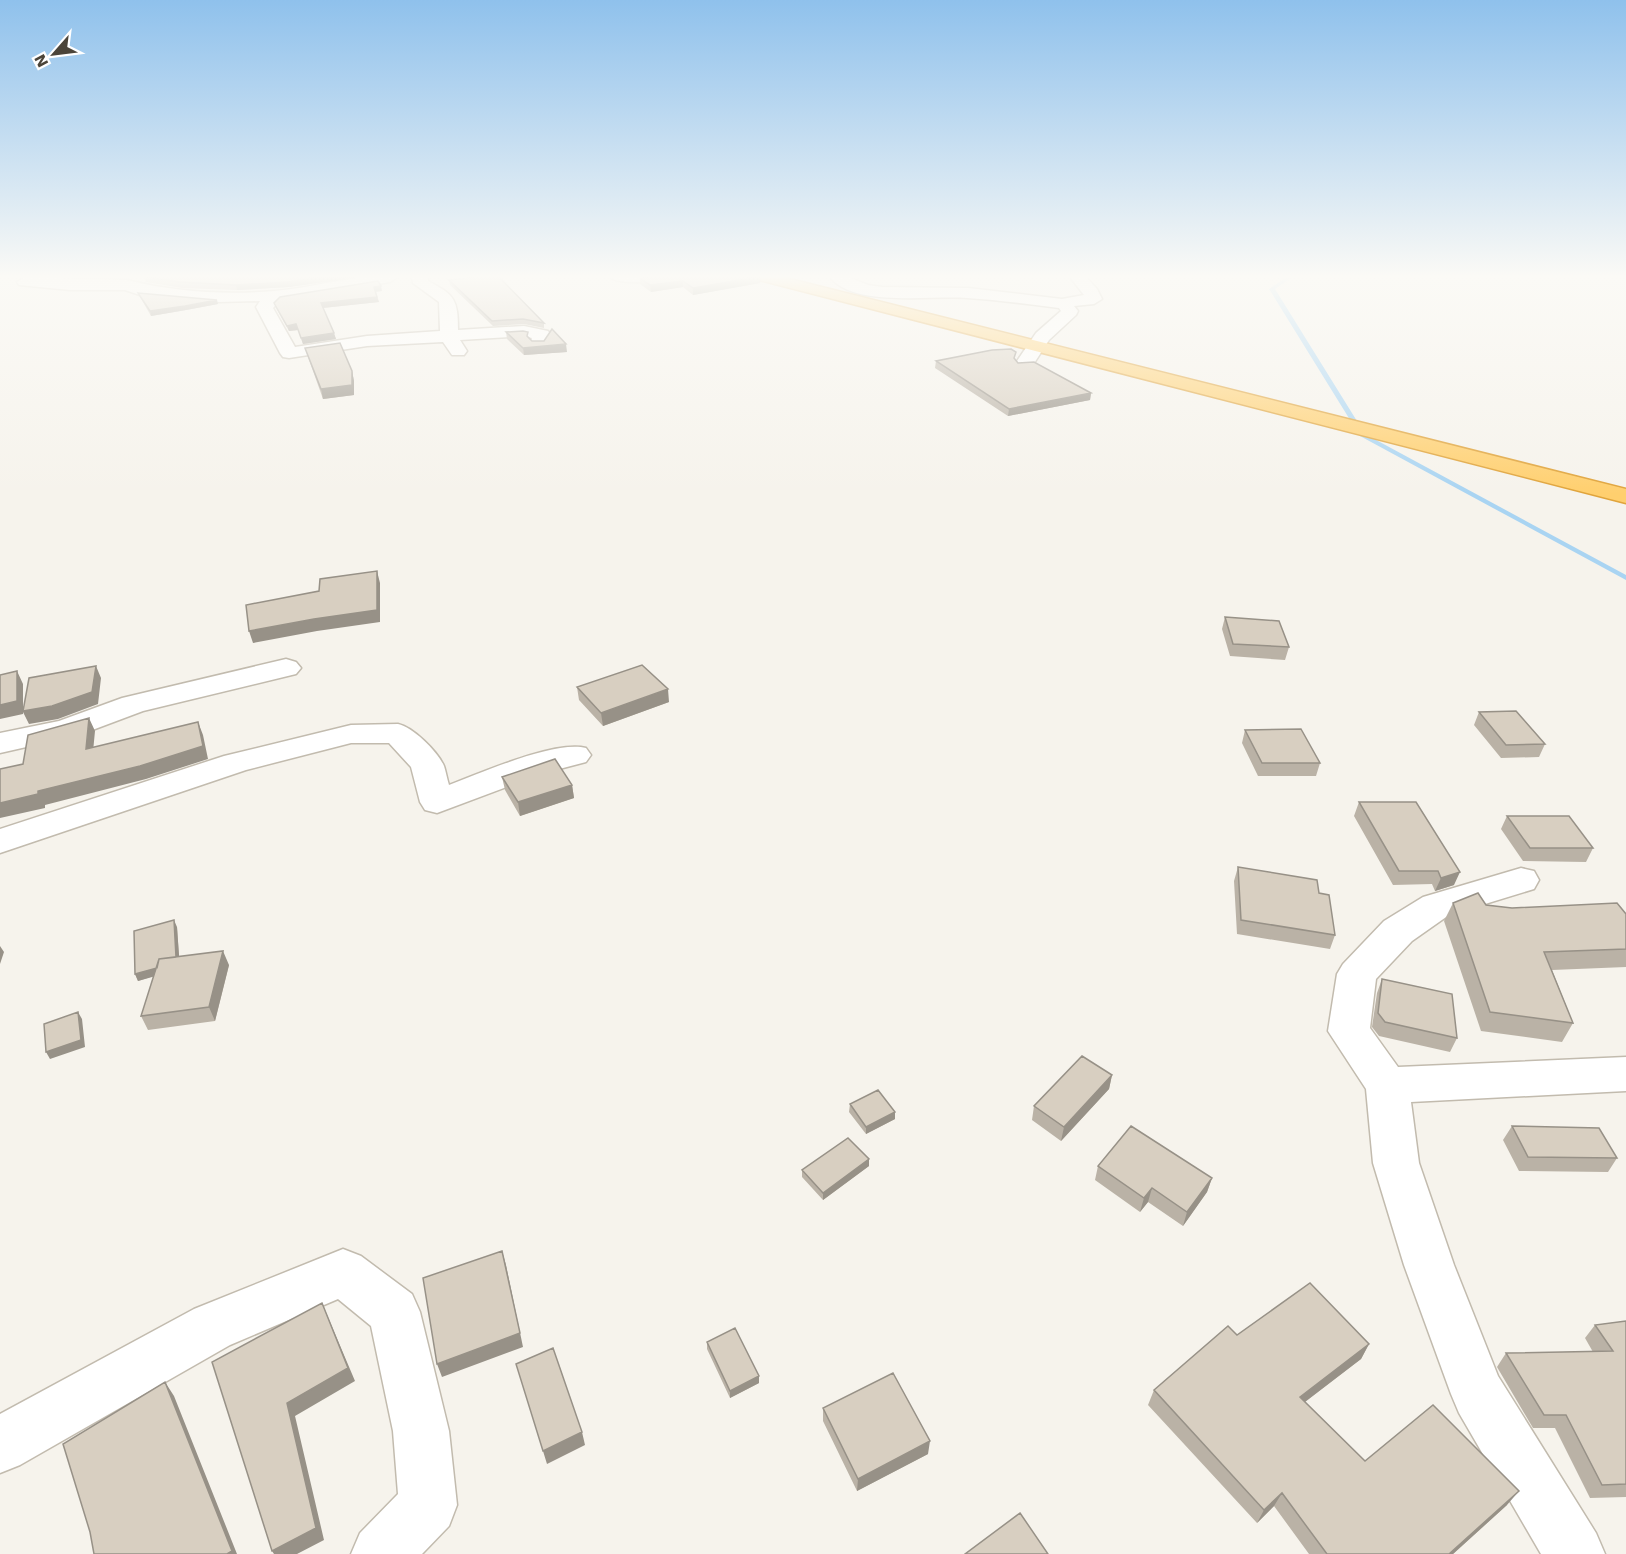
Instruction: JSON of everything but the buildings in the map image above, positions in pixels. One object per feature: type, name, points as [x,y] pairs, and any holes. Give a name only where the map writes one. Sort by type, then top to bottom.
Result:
[{"type":"highway","points":[[1050,350],[1626,496]]},
{"type":"street","points":[[287,350],[289,353],[312,350]]},
{"type":"street","points":[[1024,364],[1034,350]]},
{"type":"street","points":[[0,743],[68,728],[133,704],[286,668]]},
{"type":"street","points":[[0,841],[235,763],[351,734],[398,733],[427,765],[437,802],[532,766],[575,754]]},
{"type":"street","points":[[1521,880],[1436,906],[1398,931],[1357,974],[1349,1030],[1387,1085],[1396,1163],[1429,1265],[1478,1394],[1563,1548]]},
{"type":"street","points":[[1387,1085],[1626,1074]]},
{"type":"street","points":[[0,1445],[212,1327],[343,1273],[394,1312],[421,1431],[428,1504],[381,1554]]},
{"type":"waterway","points":[[1309,350],[1362,435],[1626,578]]}]
